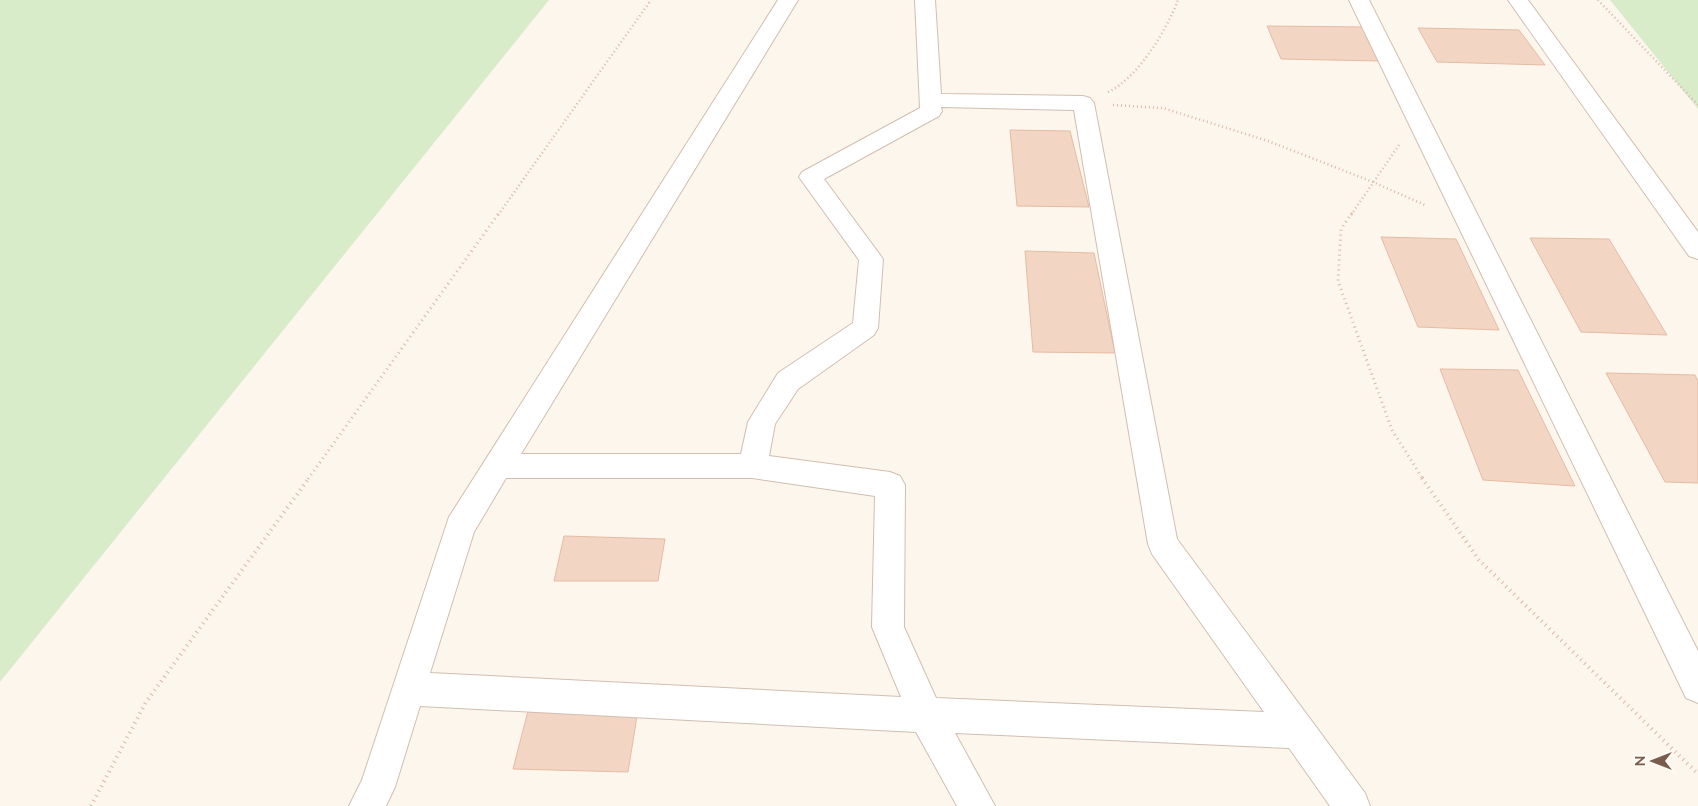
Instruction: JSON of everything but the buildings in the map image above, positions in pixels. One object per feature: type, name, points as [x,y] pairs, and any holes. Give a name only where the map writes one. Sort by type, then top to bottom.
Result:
[{"type":"lane","points":[[367,806],[377,788],[460,527],[788,0]]},
{"type":"lane","points":[[752,466],[762,422],[788,381],[865,328],[871,259],[810,177],[931,111],[925,0]]},
{"type":"lane","points":[[1359,0],[1698,686]]},
{"type":"lane","points":[[1518,0],[1698,250]]},
{"type":"lane","points":[[930,100],[1083,103],[1164,544],[1352,806]]},
{"type":"lane","points":[[497,466],[752,466],[890,486],[888,628],[926,716],[978,806]]},
{"type":"lane","points":[[408,689],[926,716],[1298,731]]},
{"type":"path","points":[[91,806],[146,702],[366,400],[651,0]]},
{"type":"path","points":[[1083,103],[1119,87],[1142,61],[1175,11],[1178,0]]},
{"type":"path","points":[[1598,0],[1698,105]]},
{"type":"path","points":[[1083,103],[1163,108],[1268,141],[1373,182],[1440,212],[1474,234]]},
{"type":"path","points":[[1416,115],[1406,136],[1341,229],[1338,281],[1392,430],[1435,499],[1479,560],[1698,774]]},
{"type":"green space","points":[[0,0],[549,0],[0,682]]},
{"type":"green space","points":[[1610,0],[1698,0],[1698,109]]}]
